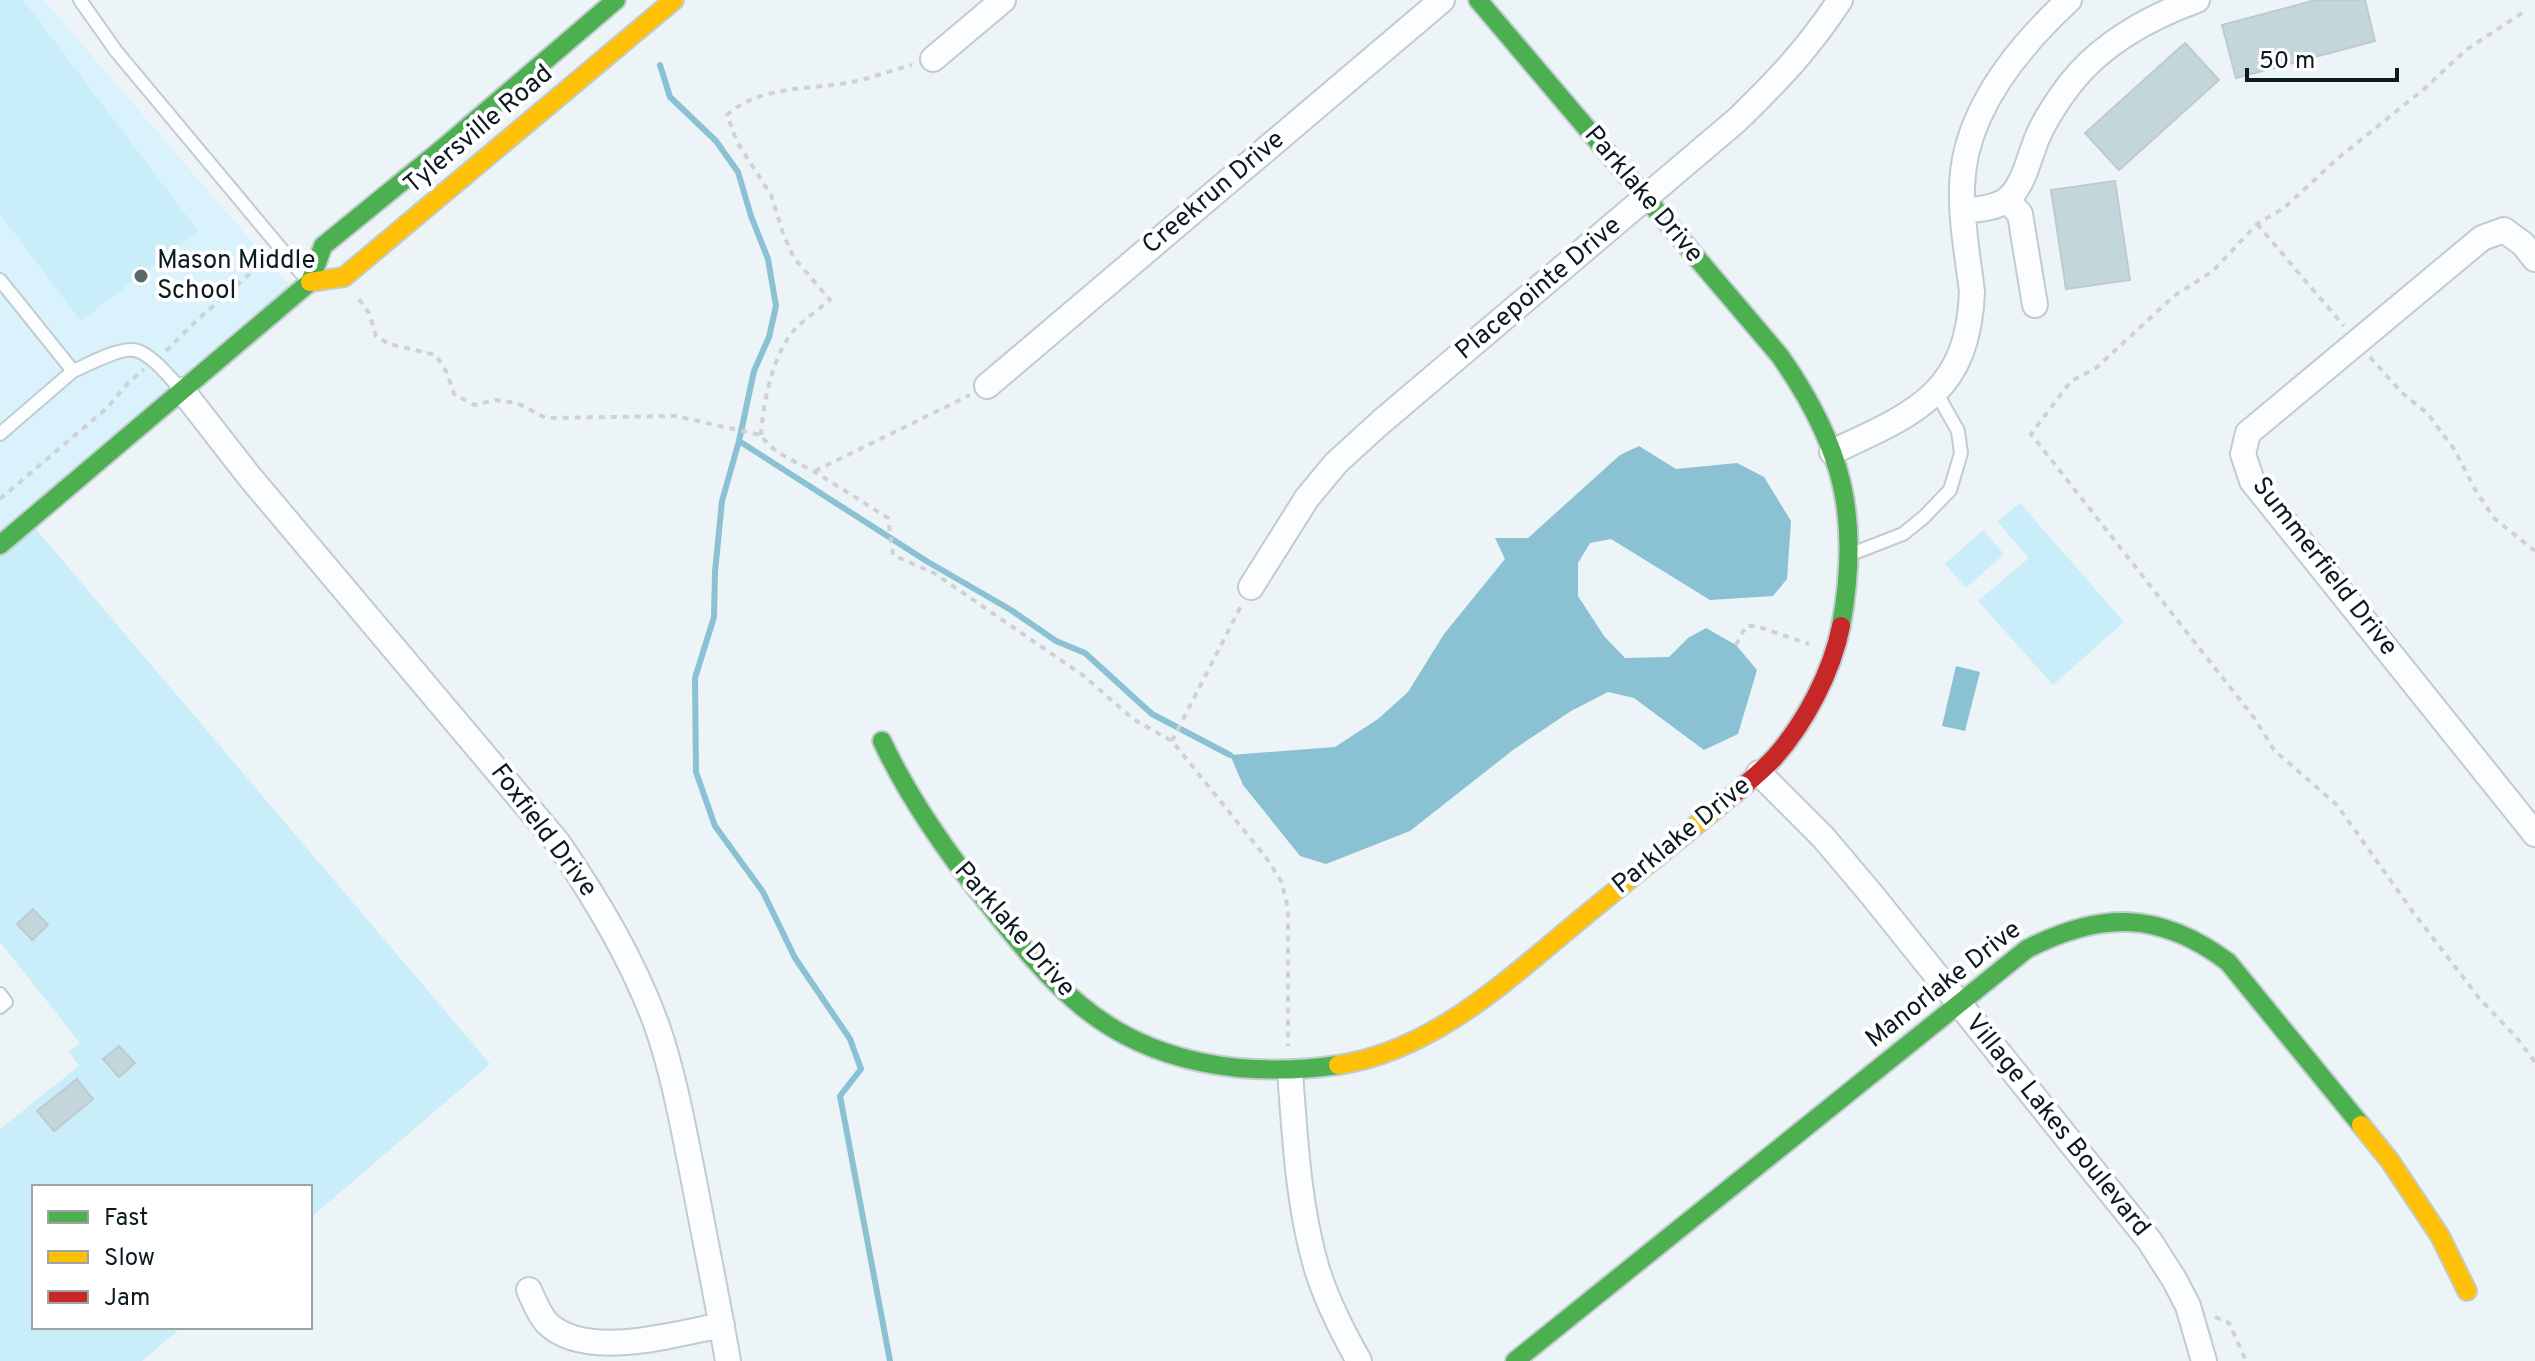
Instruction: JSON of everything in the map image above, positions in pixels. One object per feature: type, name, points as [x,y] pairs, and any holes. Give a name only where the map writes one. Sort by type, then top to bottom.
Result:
[{"type":"street","name":"Tylersville Road","points":[[0,545],[310,282],[323,246],[616,0]]},
{"type":"street","name":"Tylersville Road","points":[[344,277],[674,0]]},
{"type":"street","points":[[933,59],[1003,0]]},
{"type":"street","name":"Creekrun Drive","points":[[987,386],[1442,0]]},
{"type":"street","name":"Parklake Drive","points":[[882,741],[908,796],[951,858],[1047,975],[1081,1006],[1119,1032],[1160,1051],[1234,1069],[1290,1072],[1340,1066],[1385,1054],[1453,1019],[1759,773],[1779,751],[1820,687],[1834,652],[1848,600],[1851,554],[1847,508],[1821,420],[1780,356],[1478,0]]},
{"type":"street","name":"Placepointe Drive","points":[[1251,587],[1297,510],[1336,463],[1737,120],[1790,68],[1840,0]]},
{"type":"street","points":[[1832,452],[1899,421],[1936,392],[1960,353],[1972,292],[1961,187],[1965,158],[1974,130],[2009,64],[2037,30],[2069,0]]},
{"type":"street","points":[[1963,211],[1996,206],[2016,190],[2053,107],[2104,50],[2142,24],[2197,0]]},
{"type":"street","points":[[2007,200],[2020,214],[2035,305]]},
{"type":"street","name":"Summerfield Drive","points":[[2535,259],[2523,244],[2504,230],[2482,238],[2248,433],[2243,454],[2252,481],[2535,834]]},
{"type":"street","points":[[310,282],[344,277]]},
{"type":"street","name":"Foxfield Drive","points":[[182,390],[249,476],[540,820],[607,918],[657,1026],[678,1097],[728,1361]]},
{"type":"street","name":"Village Lakes Boulevard","points":[[1759,773],[1823,837],[1872,895],[2149,1240],[2188,1306],[2202,1358]]},
{"type":"street","name":"Manorlake Drive","points":[[1515,1361],[2027,949],[2068,929],[2099,922],[2129,920],[2175,930],[2203,943],[2228,962],[2390,1161],[2440,1236],[2467,1291]]},
{"type":"street","points":[[1290,1072],[1305,1225],[1332,1311],[1359,1361]]},
{"type":"street","points":[[529,1290],[539,1313],[548,1324],[560,1333],[588,1343],[633,1342],[722,1325]]},
{"type":"lane","points":[[80,0],[116,51],[310,282]]},
{"type":"lane","points":[[0,280],[73,371]]},
{"type":"lane","points":[[0,434],[73,371],[120,351],[136,350],[154,361],[182,390]]},
{"type":"lane","points":[[1851,554],[1903,534],[1950,490],[1961,453],[1958,431],[1936,392]]},
{"type":"lane","points":[[0,994],[6,1002],[0,1007]]},
{"type":"path","points":[[933,59],[854,81],[771,94],[739,104],[727,115],[737,142],[771,195],[794,258],[830,300],[795,330],[778,361],[763,407],[761,435],[778,452],[815,471],[888,518],[893,555],[934,573],[1084,676],[1133,719],[1172,741],[1267,859],[1281,881],[1288,908],[1290,1072]]},
{"type":"path","points":[[2257,224],[2401,392],[2427,413],[2454,449],[2495,519],[2535,551]]},
{"type":"path","points":[[344,277],[369,313],[376,336],[389,344],[436,355],[447,373],[454,394],[474,405],[496,400],[517,403],[546,418],[675,416],[761,435]]},
{"type":"path","points":[[815,471],[987,386]]},
{"type":"path","points":[[1172,741],[1251,587]]},
{"type":"path","points":[[1736,645],[1746,626],[1756,626],[1834,652]]},
{"type":"path","points":[[2188,1306],[2229,1323],[2246,1361]]},
{"type":"shaded area","name":"Mason Middle School","points":[[0,0],[44,0],[296,293],[0,545]]},
{"type":"shaded area","points":[[0,0],[23,0],[198,231],[81,321],[0,214]]},
{"type":"shaded area","points":[[1639,446],[1676,469],[1737,463],[1764,477],[1791,521],[1787,579],[1773,596],[1710,600],[1611,539],[1590,543],[1578,563],[1578,596],[1604,636],[1625,658],[1669,657],[1688,638],[1706,628],[1736,645],[1757,670],[1738,734],[1704,750],[1634,698],[1608,692],[1571,711],[1513,750],[1410,831],[1326,864],[1300,856],[1243,785],[1230,755],[1335,747],[1378,719],[1408,692],[1444,634],[1505,559],[1495,538],[1528,538],[1620,455]]},
{"type":"shaded area","points":[[2020,503],[2124,622],[2053,685],[1978,601],[2029,558],[1997,521]]},
{"type":"shaded area","points":[[29,521],[490,1064],[312,1216],[312,1185],[32,1185],[32,1329],[180,1329],[142,1361],[0,1361],[0,1129],[79,1066],[69,1052],[80,1043],[0,942],[0,545]]},
{"type":"shaded area","points":[[1983,530],[2004,554],[1966,588],[1945,564]]},
{"type":"shaded area","points":[[1956,666],[1980,672],[1965,731],[1942,726]]},
{"type":"building","points":[[2316,0],[2365,0],[2375,41],[2236,78],[2222,25]]},
{"type":"building","points":[[2185,43],[2219,80],[2119,170],[2085,133]]},
{"type":"building","points":[[2115,181],[2130,280],[2066,289],[2051,190]]},
{"type":"building","points":[[33,909],[48,925],[32,940],[17,924]]},
{"type":"building","points":[[119,1046],[135,1063],[119,1077],[103,1059]]},
{"type":"building","points":[[77,1079],[93,1099],[54,1131],[37,1111]]},
{"type":"waterway","points":[[660,65],[670,97],[716,141],[738,172],[768,259],[776,306],[769,337],[754,371],[722,501],[714,617],[695,678],[696,772],[715,826],[763,892],[795,958],[850,1039],[861,1069],[840,1096],[890,1361]]},
{"type":"waterway","points":[[739,441],[1056,641],[1085,653],[1152,714],[1230,755]]},
{"type":"traffic: fast","points":[[0,545],[310,282],[323,246],[616,0]]},
{"type":"traffic: fast","points":[[1478,0],[1780,356],[1802,389],[1819,421],[1842,484],[1849,550],[1841,626]]},
{"type":"traffic: fast","points":[[882,741],[929,824],[985,900],[1053,980],[1107,1025],[1169,1054],[1201,1062],[1269,1070],[1338,1065]]},
{"type":"traffic: fast","points":[[1515,1361],[2027,949],[2080,928],[2105,923],[2154,925],[2203,945],[2228,962],[2361,1125]]},
{"type":"traffic: slow","points":[[310,282],[344,277],[674,0]]},
{"type":"traffic: slow","points":[[1338,1065],[1406,1045],[1468,1009],[1723,803]]},
{"type":"traffic: slow","points":[[2361,1125],[2390,1161],[2440,1236],[2467,1291]]},
{"type":"traffic: jam","points":[[1723,803],[1768,764],[1796,729],[1824,679],[1841,626]]},
{"type":"place","name":"Mason Middle School","points":[[141,276]]}]
